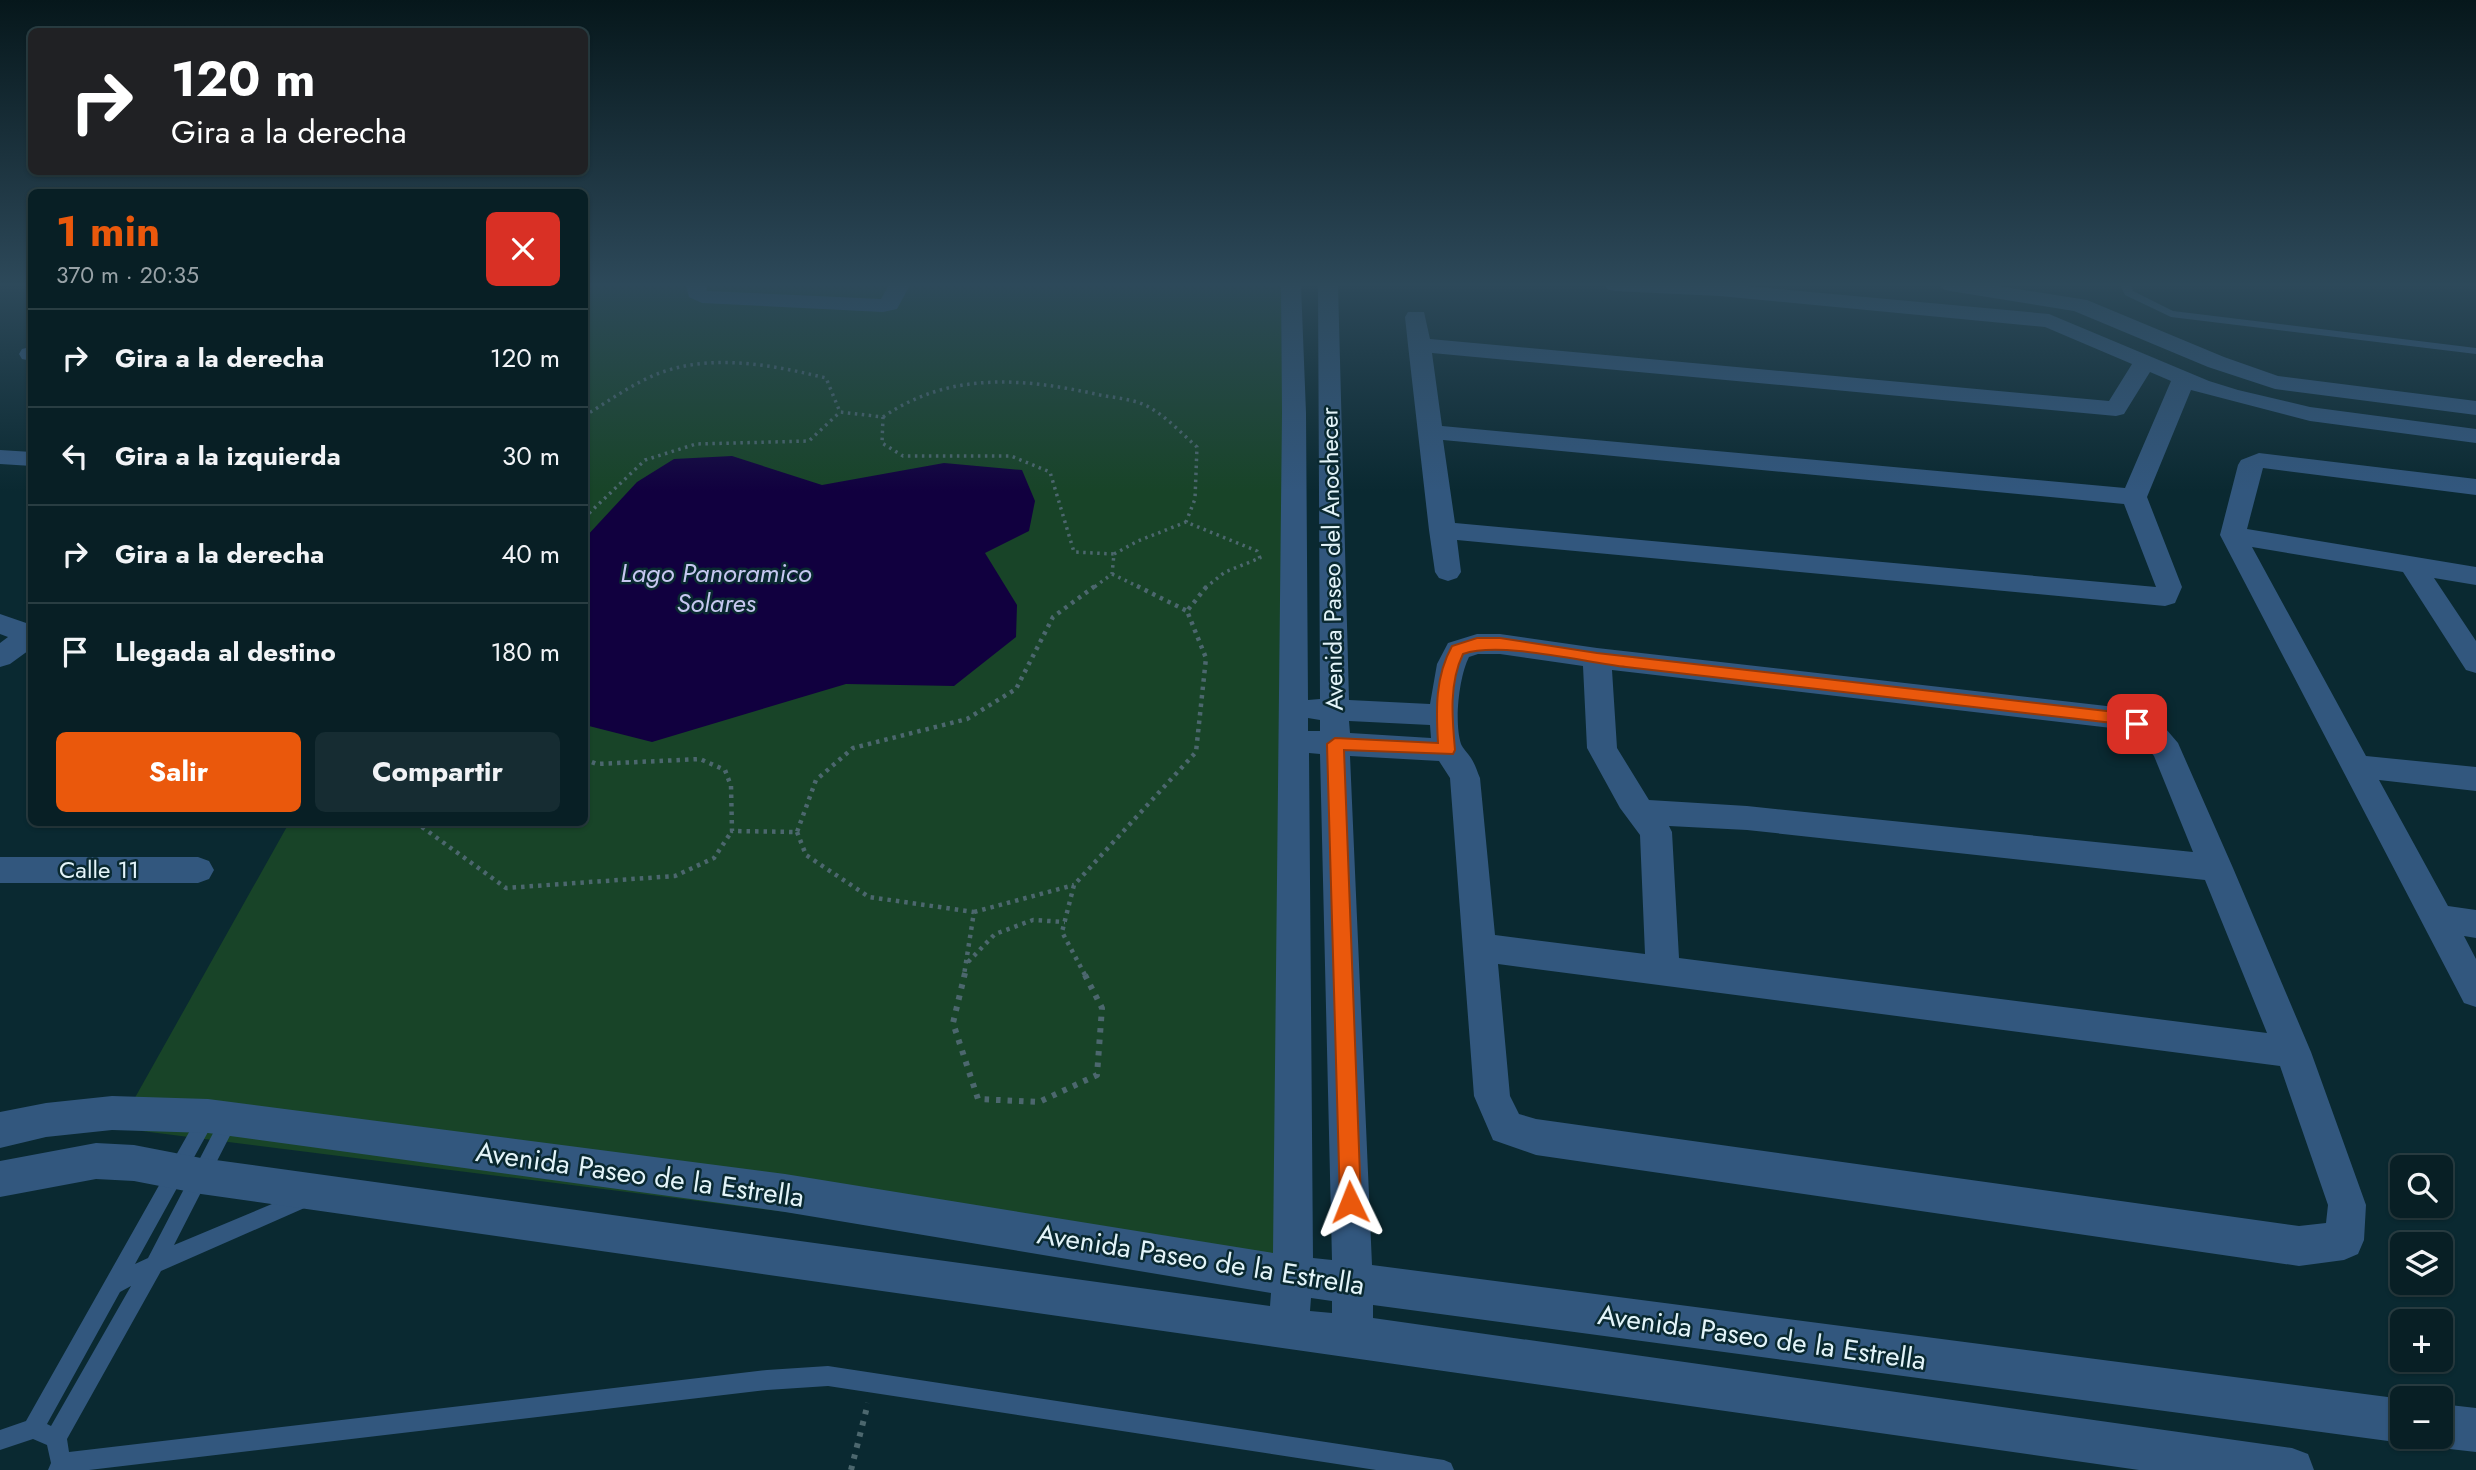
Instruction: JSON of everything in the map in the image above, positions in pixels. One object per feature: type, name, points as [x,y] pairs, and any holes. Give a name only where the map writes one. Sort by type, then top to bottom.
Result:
[{"type":"street","name":"Avenida Paseo del Anochecer","points":[[1288,1329],[1293,1276],[1293,354]]},
{"type":"street","name":"Avenida Paseo del Anochecer","points":[[1329,354],[1335,744],[1353,1283],[1352,1336]]},
{"type":"street","points":[[1420,354],[1448,572]]},
{"type":"street","points":[[1513,354],[2116,409],[2145,361]]},
{"type":"street","points":[[2127,354],[2231,395],[2310,414],[2476,436]]},
{"type":"street","points":[[2196,354],[2275,382],[2476,408]]},
{"type":"street","points":[[1443,530],[2165,597],[2169,587],[2134,497],[2184,378]]},
{"type":"street","points":[[1430,432],[2134,497]]},
{"type":"street","points":[[0,457],[28,459]]},
{"type":"street","points":[[2476,487],[2259,460],[2250,465],[2233,534],[2476,992]]},
{"type":"street","points":[[2233,534],[2476,576]]},
{"type":"street","points":[[2413,566],[2476,663]]},
{"type":"street","points":[[0,624],[28,635]]},
{"type":"street","points":[[0,657],[28,638]]},
{"type":"street","points":[[1477,643],[1500,643],[1597,658],[2124,719],[2150,730],[2166,751],[2293,1052],[2347,1205],[2344,1240],[2299,1245],[1536,1137],[1506,1128],[1492,1096],[1465,778],[1459,763],[1447,750],[1444,715],[1446,685],[1458,650],[1477,643]]},
{"type":"street","points":[[1597,658],[1602,748],[1640,812],[1656,832],[1663,971]]},
{"type":"street","points":[[1292,709],[1444,715]]},
{"type":"street","points":[[1293,741],[1447,750]]},
{"type":"street","points":[[2356,765],[2476,779]]},
{"type":"street","points":[[1640,812],[1747,818],[2217,868]]},
{"type":"street","name":"Calle 11","points":[[0,870],[198,870]]},
{"type":"street","points":[[2437,919],[2476,924]]},
{"type":"street","points":[[1480,947],[2293,1052]]},
{"type":"street","name":"Avenida Paseo de la Estrella","points":[[0,1130],[46,1120],[112,1113],[219,1118],[785,1193],[1293,1276],[2390,1419]]},
{"type":"street","name":"Avenida Paseo de la Estrella","points":[[0,1179],[96,1161],[134,1163],[189,1175],[1352,1336],[2292,1470]]},
{"type":"street","points":[[2453,1427],[2476,1430]]},
{"type":"lane","points":[[219,1118],[189,1175],[155,1263],[56,1438],[60,1467],[768,1380],[828,1376],[1444,1470]]},
{"type":"lane","points":[[33,1429],[113,1286],[189,1175]]},
{"type":"lane","points":[[113,1286],[155,1263],[231,1228],[321,1193]]},
{"type":"lane","points":[[0,1440],[33,1429],[56,1438]]},
{"type":"path","points":[[588,414],[658,374],[721,362],[769,364],[827,378],[840,412]]},
{"type":"path","points":[[1186,522],[1195,499],[1197,447],[1148,406],[1072,388],[1022,382],[987,383],[940,389],[899,404],[883,418],[883,443],[903,456],[1011,456],[1050,472],[1074,552],[1114,554],[1138,541],[1186,522],[1257,551],[1260,558],[1250,565],[1233,569],[1206,584],[1187,611]]},
{"type":"path","points":[[840,412],[883,418]]},
{"type":"path","points":[[588,514],[645,460],[696,444],[809,441],[840,412]]},
{"type":"path","points":[[1074,885],[1052,888],[1003,907],[974,912],[869,897],[806,855],[797,832],[816,780],[853,748],[967,719],[1016,688],[1053,617],[1112,574],[1114,554]]},
{"type":"path","points":[[974,912],[967,963],[953,1023],[978,1098],[1039,1102],[1097,1074],[1102,1008],[1062,932],[1074,885],[1196,752],[1206,658],[1187,611],[1112,574]]},
{"type":"path","points":[[421,826],[506,888],[675,876],[713,858],[732,831],[731,786],[725,771],[700,759],[597,764],[588,761]]},
{"type":"path","points":[[732,831],[797,832]]},
{"type":"path","points":[[967,963],[995,934],[1033,920],[1065,922]]},
{"type":"path","points":[[852,1470],[873,1383]]},
{"type":"green space","points":[[588,354],[1282,354],[1293,1276],[118,1128],[287,826],[588,826]]},
{"type":"water","name":"Lago Panoramico Solares","points":[[732,456],[822,485],[944,463],[1022,470],[1035,501],[1029,531],[985,553],[1017,605],[1016,637],[954,686],[846,684],[652,742],[588,726],[588,535],[637,482],[674,459]]},
{"type":"route","points":[[1350,1202],[1335,744],[1447,750],[1444,715],[1446,685],[1458,650],[1477,643],[1500,643],[1597,658],[2124,719],[2137,724]]}]
